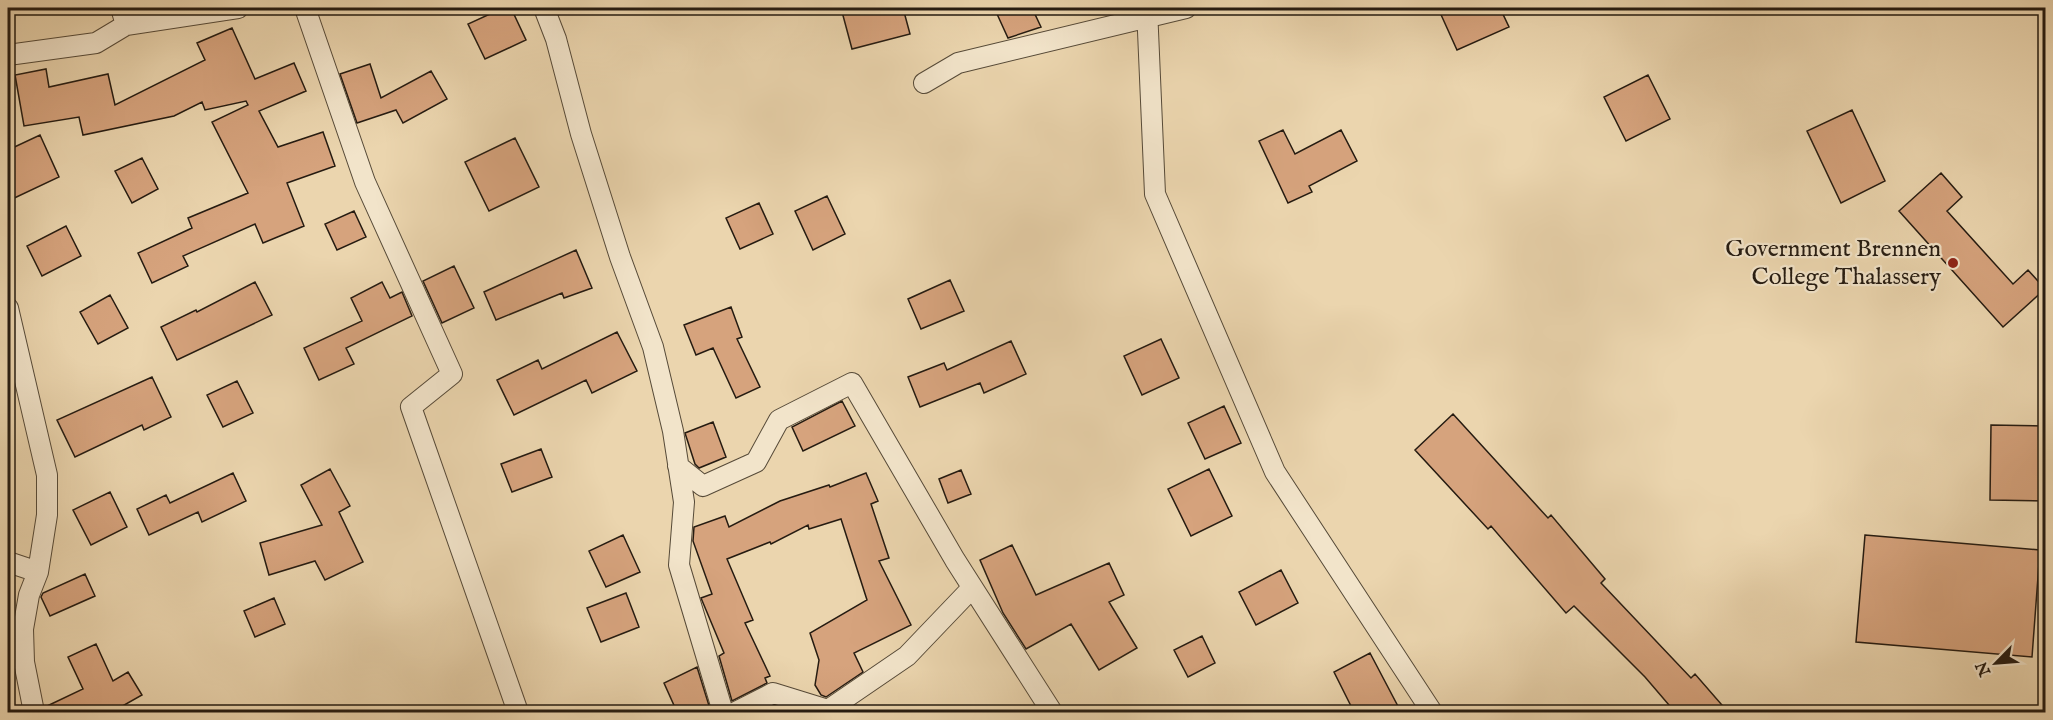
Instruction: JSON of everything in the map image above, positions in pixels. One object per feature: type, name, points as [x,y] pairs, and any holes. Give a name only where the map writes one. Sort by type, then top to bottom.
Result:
[{"type":"street","points":[[8,55],[96,43],[124,16],[238,8]]},
{"type":"street","points":[[305,8],[365,182],[452,374],[411,406],[518,712]]},
{"type":"street","points":[[544,8],[556,39],[581,135],[620,257],[653,347],[673,431],[684,502],[679,565],[723,712]]},
{"type":"street","points":[[924,83],[958,63],[1148,12],[1186,8]]},
{"type":"street","points":[[1148,12],[1155,194],[1275,472],[1432,712]]},
{"type":"street","points":[[8,308],[47,475],[47,515],[38,572],[29,595],[23,629],[24,662],[34,712]]},
{"type":"street","points":[[678,466],[703,486],[756,462],[779,420],[852,383],[972,588],[1052,712]]},
{"type":"street","points":[[8,562],[38,572]]},
{"type":"street","points":[[736,712],[773,693],[828,710],[907,656],[972,588]]},
{"type":"building","points":[[503,8],[511,8],[526,40],[485,59],[468,24]]},
{"type":"building","points":[[841,8],[903,8],[910,34],[852,49]]},
{"type":"building","points":[[1012,8],[1032,8],[1041,27],[1008,38],[997,14]]},
{"type":"building","points":[[1438,8],[1500,8],[1509,27],[1457,50]]},
{"type":"building","points":[[232,28],[255,79],[294,63],[306,91],[259,111],[278,147],[323,132],[335,166],[287,183],[304,226],[263,243],[255,224],[183,256],[188,266],[152,283],[138,253],[192,228],[188,218],[248,193],[212,122],[248,105],[246,101],[205,110],[202,102],[174,116],[83,135],[79,117],[24,126],[15,75],[46,69],[49,87],[108,74],[115,105],[205,60],[197,43]]},
{"type":"building","points":[[370,64],[381,98],[431,71],[447,99],[403,123],[396,110],[357,123],[340,74]]},
{"type":"building","points":[[1648,75],[1670,119],[1626,141],[1604,97]]},
{"type":"building","points":[[1852,110],[1885,181],[1841,203],[1807,131]]},
{"type":"building","points":[[1283,130],[1295,154],[1341,130],[1357,161],[1309,186],[1312,192],[1288,203],[1259,141]]},
{"type":"building","points":[[40,135],[59,177],[8,201],[8,150]]},
{"type":"building","points":[[515,138],[539,187],[489,211],[465,162]]},
{"type":"building","points":[[142,158],[158,189],[132,203],[115,171]]},
{"type":"building","points":[[1941,173],[1962,197],[1947,211],[2013,284],[2028,270],[2045,289],[2003,327],[1899,211]]},
{"type":"building","points":[[827,196],[845,234],[813,250],[795,211]]},
{"type":"building","points":[[759,203],[773,234],[740,249],[726,218]]},
{"type":"building","points":[[354,211],[366,237],[337,250],[325,224]]},
{"type":"building","points":[[66,226],[81,256],[42,276],[27,246]]},
{"type":"building","points":[[576,250],[592,288],[564,298],[562,293],[496,320],[484,292]]},
{"type":"building","points":[[454,266],[474,308],[442,323],[423,281]]},
{"type":"building","points":[[950,280],[964,311],[921,329],[908,299]]},
{"type":"building","points":[[255,282],[272,315],[177,360],[161,327],[196,310],[197,312]]},
{"type":"building","points":[[382,282],[390,298],[402,292],[412,316],[346,348],[354,364],[319,380],[304,348],[362,321],[351,298]]},
{"type":"building","points":[[110,295],[128,328],[98,344],[80,312]]},
{"type":"building","points":[[731,307],[742,337],[737,339],[760,387],[736,398],[713,348],[696,355],[684,325]]},
{"type":"building","points":[[617,332],[637,371],[592,393],[586,380],[514,415],[497,380],[538,360],[542,369]]},
{"type":"building","points":[[1161,339],[1179,378],[1142,395],[1124,356]]},
{"type":"building","points":[[1011,341],[1026,374],[984,393],[980,383],[920,407],[908,377],[944,363],[947,370]]},
{"type":"building","points":[[152,377],[171,417],[144,430],[142,425],[75,457],[57,420]]},
{"type":"building","points":[[237,381],[253,413],[223,427],[207,395]]},
{"type":"building","points":[[842,401],[855,426],[803,451],[792,427]]},
{"type":"building","points":[[1224,406],[1241,443],[1205,459],[1188,423]]},
{"type":"building","points":[[1453,414],[1548,518],[1551,515],[1605,579],[1601,583],[1691,678],[1695,674],[1728,712],[1675,712],[1645,677],[1574,606],[1566,613],[1491,526],[1488,529],[1415,450]]},
{"type":"building","points":[[713,422],[726,457],[699,468],[695,464],[685,433]]},
{"type":"building","points":[[1991,425],[2046,426],[2046,501],[1990,500]]},
{"type":"building","points":[[541,449],[552,477],[512,492],[501,464]]},
{"type":"building","points":[[330,469],[350,506],[339,512],[363,562],[325,580],[315,561],[269,575],[260,543],[322,525],[301,485]]},
{"type":"building","points":[[1209,469],[1232,516],[1191,536],[1168,489]]},
{"type":"building","points":[[961,470],[971,494],[948,503],[939,479]]},
{"type":"building","points":[[233,473],[246,501],[202,522],[198,512],[149,535],[137,509],[166,495],[170,503]]},
{"type":"building","points":[[866,473],[878,501],[871,504],[889,558],[879,561],[911,625],[854,653],[863,672],[826,697],[821,695],[815,685],[819,660],[810,633],[867,600],[841,519],[809,529],[808,525],[771,544],[770,542],[727,559],[753,620],[745,623],[770,676],[765,678],[767,683],[732,701],[719,656],[724,653],[701,598],[712,594],[693,541],[694,527],[725,516],[729,527],[780,501],[829,485],[830,487]]},
{"type":"building","points":[[110,492],[127,527],[91,545],[73,510]]},
{"type":"building","points":[[623,535],[640,572],[606,587],[589,551]]},
{"type":"building","points":[[1865,535],[2040,550],[2032,657],[1856,642]]},
{"type":"building","points":[[1012,545],[1036,595],[1109,563],[1124,595],[1109,602],[1137,648],[1099,670],[1071,624],[1026,649],[1003,613],[980,560]]},
{"type":"building","points":[[1281,570],[1298,603],[1256,625],[1239,592]]},
{"type":"building","points":[[85,574],[95,596],[50,616],[41,597],[43,593]]},
{"type":"building","points":[[626,593],[639,627],[601,642],[587,608]]},
{"type":"building","points":[[274,598],[285,624],[255,637],[244,611]]},
{"type":"building","points":[[1202,636],[1215,663],[1188,677],[1174,650]]},
{"type":"building","points":[[96,644],[113,681],[128,672],[142,695],[112,712],[46,712],[45,707],[83,689],[68,657]]},
{"type":"building","points":[[1370,653],[1401,712],[1354,712],[1334,672]]},
{"type":"building","points":[[697,667],[711,712],[677,712],[664,683]]},
{"type":"place","name":"Government Brennen College Thalassery","points":[[1953,263]]}]
